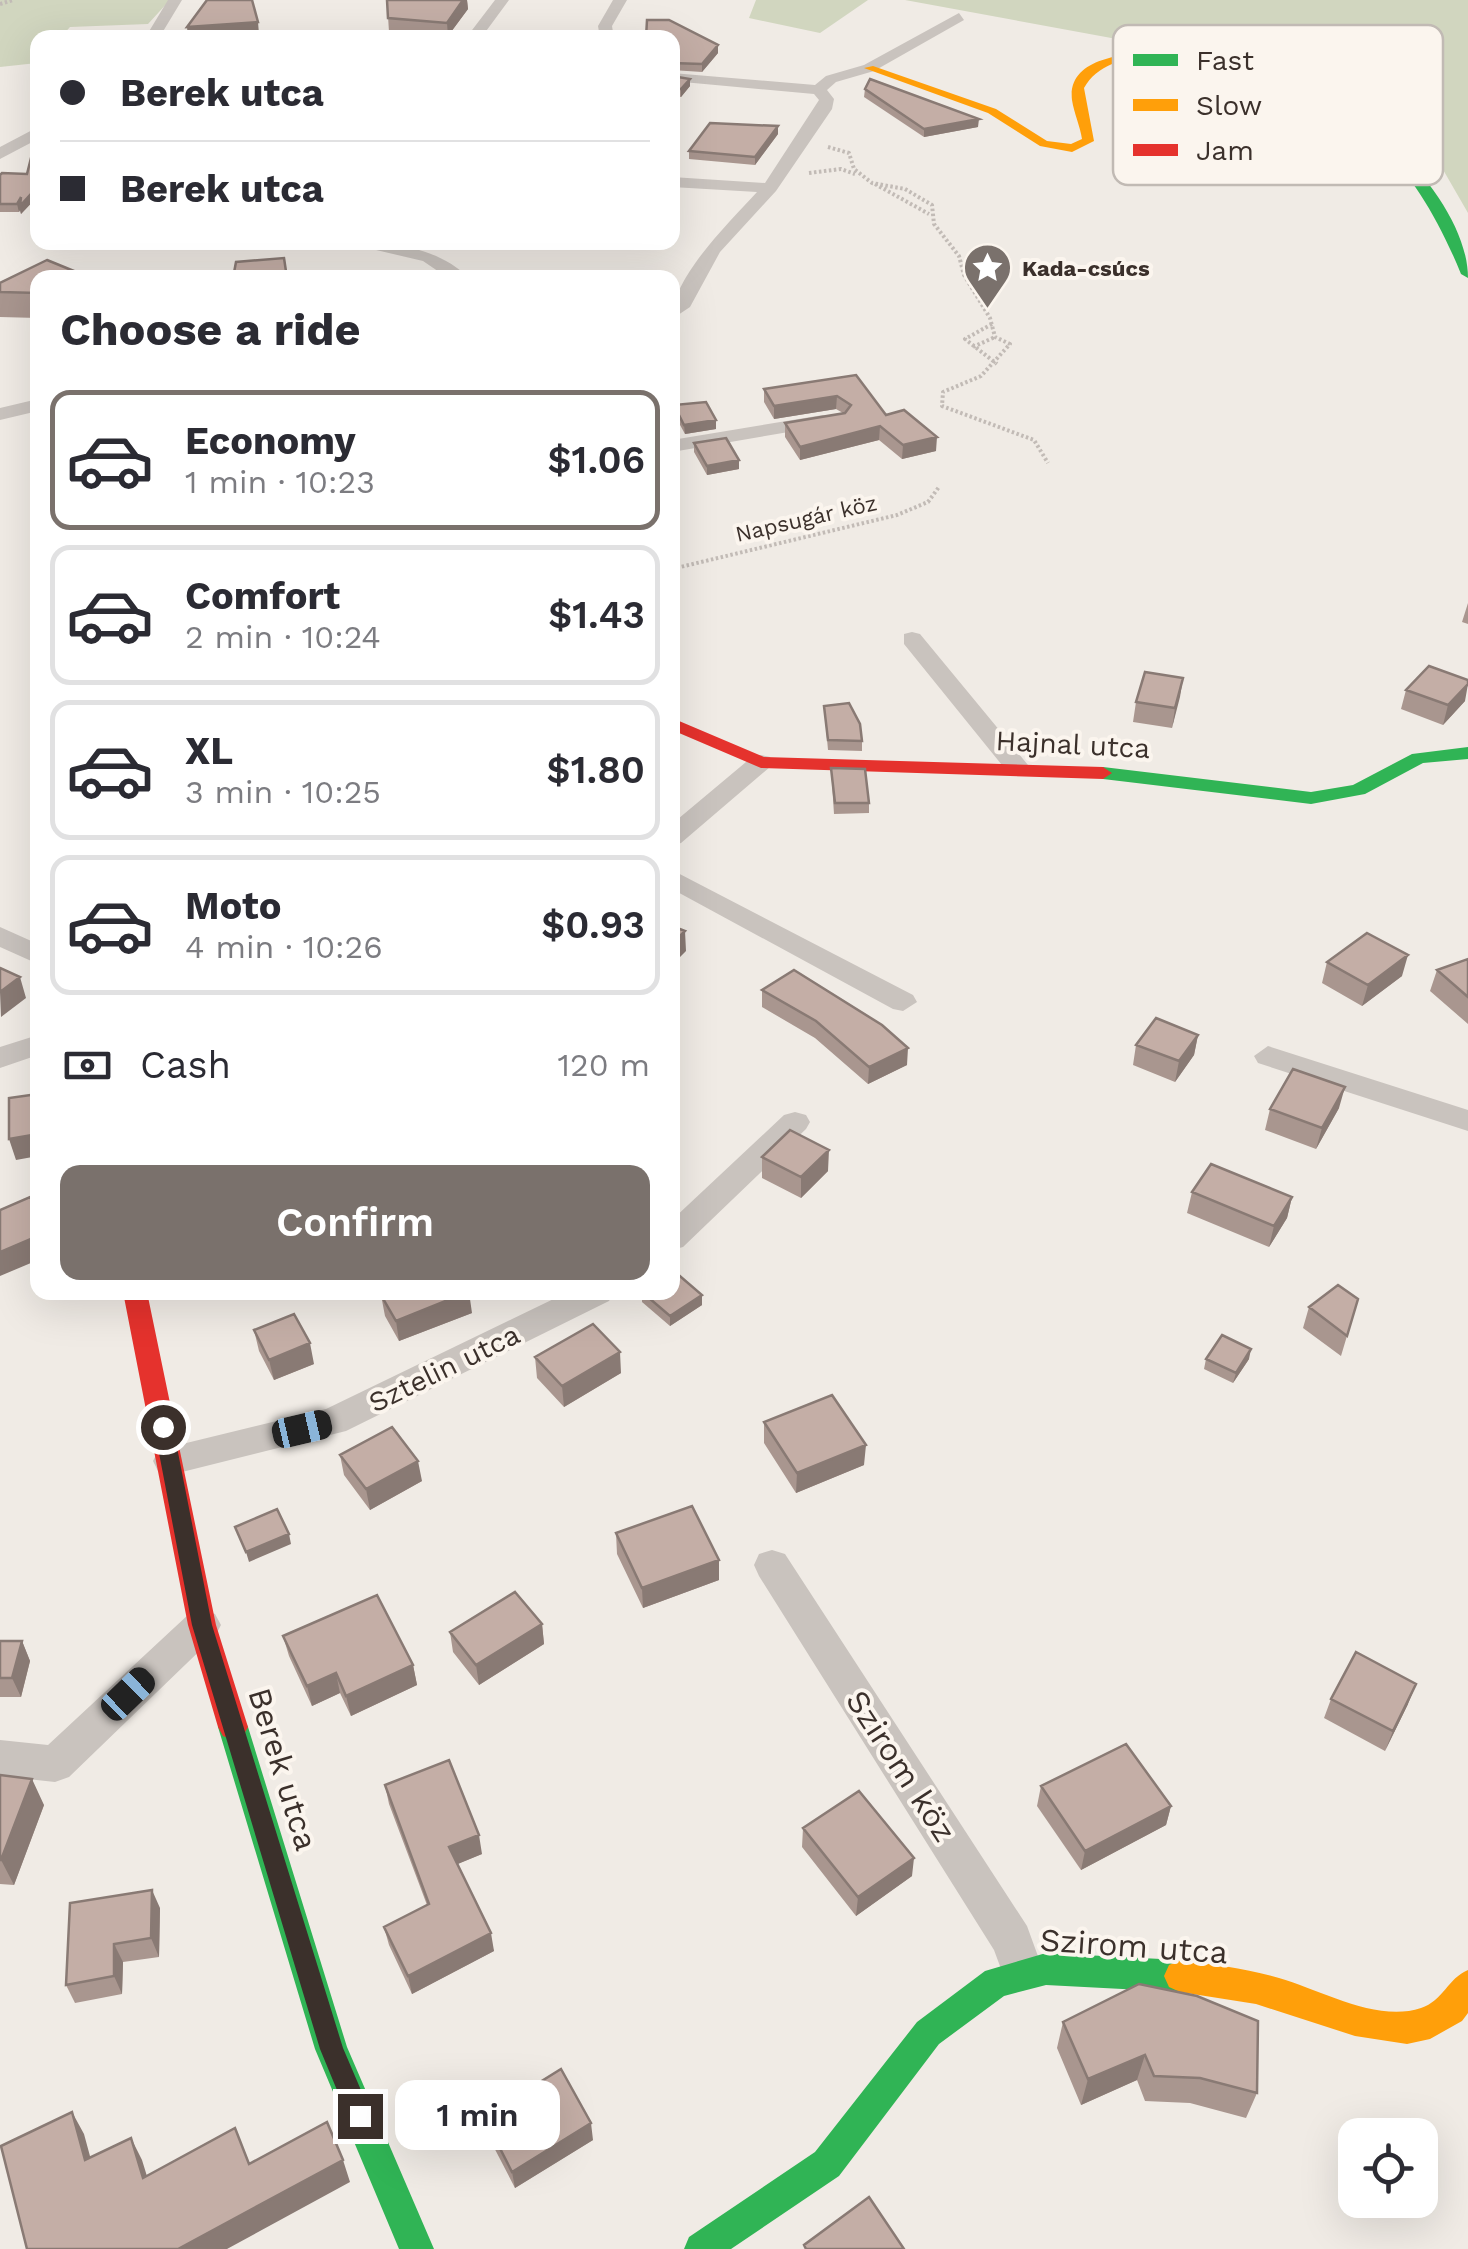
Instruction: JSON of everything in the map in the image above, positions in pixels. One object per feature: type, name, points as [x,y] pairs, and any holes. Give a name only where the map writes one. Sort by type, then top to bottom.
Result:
[{"type":"street","points":[[157,30],[175,0]]},
{"type":"street","points":[[479,30],[502,0]]},
{"type":"street","points":[[605,30],[620,0]]},
{"type":"street","points":[[818,90],[831,79],[869,68],[958,17]]},
{"type":"street","points":[[869,68],[952,94],[1056,147],[1088,141],[1089,131],[1076,98],[1078,86],[1094,64],[1113,57]]},
{"type":"street","points":[[680,78],[818,90],[827,99],[774,182],[713,250],[680,307]]},
{"type":"street","points":[[0,154],[30,137]]},
{"type":"street","points":[[680,182],[774,182]]},
{"type":"street","points":[[1426,185],[1468,274]]},
{"type":"street","points":[[392,250],[428,257],[448,270]]},
{"type":"street","points":[[0,414],[30,406]]},
{"type":"street","points":[[680,445],[836,419]]},
{"type":"street","points":[[912,639],[1019,770]]},
{"type":"street","name":"Hajnal utca","points":[[680,727],[760,762],[1149,776],[1311,798],[1358,790],[1419,758],[1468,753]]},
{"type":"street","points":[[680,831],[760,762]]},
{"type":"street","points":[[680,882],[903,1002]]},
{"type":"street","points":[[0,936],[30,951]]},
{"type":"street","points":[[0,1058],[30,1047]]},
{"type":"street","points":[[1268,1056],[1468,1121]]},
{"type":"street","points":[[680,1232],[795,1122]]},
{"type":"street","name":"Berek utca","points":[[138,1300],[202,1625],[332,2049],[416,2249]]},
{"type":"street","name":"Sztelin utca","points":[[170,1461],[334,1422],[582,1300]]},
{"type":"street","name":"Szirom köz","points":[[772,1565],[1012,1940],[1022,1970]]},
{"type":"street","points":[[0,1758],[55,1764],[202,1625]]},
{"type":"street","name":"Szirom utca","points":[[701,2249],[829,2163],[891,2075],[996,1978],[1022,1970],[1122,1972],[1266,1990],[1353,2020],[1396,2029],[1438,2022],[1460,2005],[1468,1986]]},
{"type":"path","points":[[0,4],[13,0]]},
{"type":"path","points":[[850,153],[856,164],[854,169],[872,183],[909,191],[932,205],[929,214],[933,225],[959,254],[960,267],[992,324],[995,337]]},
{"type":"path","points":[[774,182],[841,169],[929,214]]},
{"type":"path","points":[[891,192],[909,191]]},
{"type":"path","points":[[992,324],[965,339],[997,364]]},
{"type":"path","points":[[973,347],[995,337],[1010,344],[997,364],[984,369],[978,379],[943,392],[942,406],[1034,440],[1048,463]]},
{"type":"path","name":"Napsugár köz","points":[[680,566],[897,514],[928,502],[939,487]]},
{"type":"green space","points":[[0,0],[170,0],[148,24],[30,30],[30,64],[0,67]]},
{"type":"green space","points":[[756,0],[868,0],[820,33],[749,18]]},
{"type":"green space","points":[[905,0],[1468,0],[1468,213],[1443,170],[1443,25],[1113,25],[1113,38]]},
{"type":"building","points":[[207,0],[252,0],[258,22],[187,27]]},
{"type":"building","points":[[387,0],[463,0],[447,23],[388,18]]},
{"type":"building","points":[[647,20],[669,20],[718,45],[702,64],[680,63],[680,30],[646,30]]},
{"type":"building","points":[[680,77],[690,79],[681,89]]},
{"type":"building","points":[[870,79],[979,119],[924,129],[865,89]]},
{"type":"building","points":[[710,123],[778,126],[755,157],[689,151]]},
{"type":"building","points":[[30,162],[30,195],[20,206],[21,197],[17,204],[0,204],[0,175],[27,174]]},
{"type":"building","points":[[284,258],[286,270],[234,270],[236,262]]},
{"type":"building","points":[[47,260],[71,270],[30,270],[30,293],[0,292],[0,283]]},
{"type":"building","points":[[856,375],[886,415],[904,410],[937,437],[903,445],[880,426],[800,447],[785,423],[845,413],[851,405],[837,396],[774,406],[764,389]]},
{"type":"building","points":[[706,402],[716,420],[684,425],[680,404]]},
{"type":"building","points":[[726,438],[739,460],[707,466],[694,443]]},
{"type":"building","points":[[1429,666],[1468,680],[1448,705],[1406,690]]},
{"type":"building","points":[[1145,672],[1183,678],[1175,708],[1136,702]]},
{"type":"building","points":[[849,703],[860,724],[862,741],[828,740],[824,706]]},
{"type":"building","points":[[831,768],[865,769],[869,803],[835,803]]},
{"type":"building","points":[[1367,933],[1408,955],[1368,985],[1327,962]]},
{"type":"building","points":[[1468,959],[1468,997],[1437,970]]},
{"type":"building","points":[[0,968],[20,977],[0,992]]},
{"type":"building","points":[[794,970],[882,1025],[908,1048],[869,1067],[816,1021],[762,990]]},
{"type":"building","points":[[1156,1018],[1198,1035],[1179,1061],[1136,1045]]},
{"type":"building","points":[[1293,1069],[1345,1087],[1322,1128],[1270,1109]]},
{"type":"building","points":[[30,1095],[30,1135],[9,1139],[9,1098]]},
{"type":"building","points":[[790,1130],[829,1150],[801,1177],[762,1157]]},
{"type":"building","points":[[1211,1164],[1292,1197],[1274,1226],[1192,1192]]},
{"type":"building","points":[[30,1197],[30,1239],[0,1252],[0,1210]]},
{"type":"building","points":[[680,1276],[702,1295],[670,1316],[651,1300],[680,1300]]},
{"type":"building","points":[[1338,1285],[1358,1299],[1347,1336],[1309,1307]]},
{"type":"building","points":[[384,1300],[448,1300],[396,1321]]},
{"type":"building","points":[[294,1314],[310,1343],[269,1360],[254,1330]]},
{"type":"building","points":[[593,1324],[620,1352],[562,1386],[535,1357]]},
{"type":"building","points":[[1222,1335],[1251,1349],[1236,1373],[1206,1359]]},
{"type":"building","points":[[832,1395],[866,1445],[797,1473],[764,1422]]},
{"type":"building","points":[[392,1427],[418,1461],[366,1489],[340,1455]]},
{"type":"building","points":[[692,1506],[719,1560],[642,1588],[616,1533]]},
{"type":"building","points":[[277,1509],[289,1534],[246,1552],[235,1527]]},
{"type":"building","points":[[515,1592],[542,1624],[476,1665],[450,1632]]},
{"type":"building","points":[[377,1595],[413,1665],[346,1696],[336,1673],[307,1686],[283,1636]]},
{"type":"building","points":[[0,1641],[22,1641],[12,1678],[0,1678]]},
{"type":"building","points":[[1356,1652],[1416,1684],[1393,1731],[1331,1699]]},
{"type":"building","points":[[1126,1744],[1171,1806],[1085,1851],[1041,1786]]},
{"type":"building","points":[[449,1760],[479,1835],[449,1847],[491,1933],[408,1976],[384,1927],[429,1904],[385,1785]]},
{"type":"building","points":[[0,1775],[32,1779],[1,1860],[0,1860]]},
{"type":"building","points":[[859,1791],[914,1858],[858,1897],[803,1828]]},
{"type":"building","points":[[152,1890],[151,1938],[114,1944],[114,1976],[66,1985],[70,1903]]},
{"type":"building","points":[[1139,1984],[1197,1996],[1258,2021],[1257,2093],[1200,2078],[1154,2076],[1145,2055],[1088,2079],[1063,2022]]},
{"type":"building","points":[[561,2069],[591,2123],[512,2172],[484,2117]]},
{"type":"building","points":[[72,2112],[85,2160],[131,2138],[143,2178],[235,2128],[249,2164],[327,2122],[343,2160],[178,2249],[27,2249],[1,2146]]},
{"type":"building","points":[[869,2197],[904,2249],[806,2249],[804,2245]]},
{"type":"traffic: fast","points":[[1422,185],[1452,235],[1468,274]]},
{"type":"traffic: fast","points":[[1103,773],[1311,798],[1358,790],[1419,758],[1468,753]]},
{"type":"traffic: fast","points":[[233,1727],[331,2049],[417,2249]]},
{"type":"traffic: fast","points":[[701,2249],[827,2164],[928,2033],[996,1982],[1046,1969],[1180,1976]]},
{"type":"traffic: slow","points":[[869,68],[992,111],[1044,144],[1072,148],[1088,141],[1078,88],[1087,72],[1113,60]]},
{"type":"traffic: slow","points":[[1180,1976],[1256,1988],[1355,2020],[1407,2028],[1430,2023],[1451,2010],[1468,1986]]},
{"type":"traffic: jam","points":[[680,727],[761,762],[1103,773]]},
{"type":"traffic: jam","points":[[137,1300],[202,1625],[233,1727]]},
{"type":"place","name":"Kada-csúcs","points":[[987,310]]},
{"type":"route","points":[[163,1427],[202,1625],[332,2049],[360,2116]]}]
